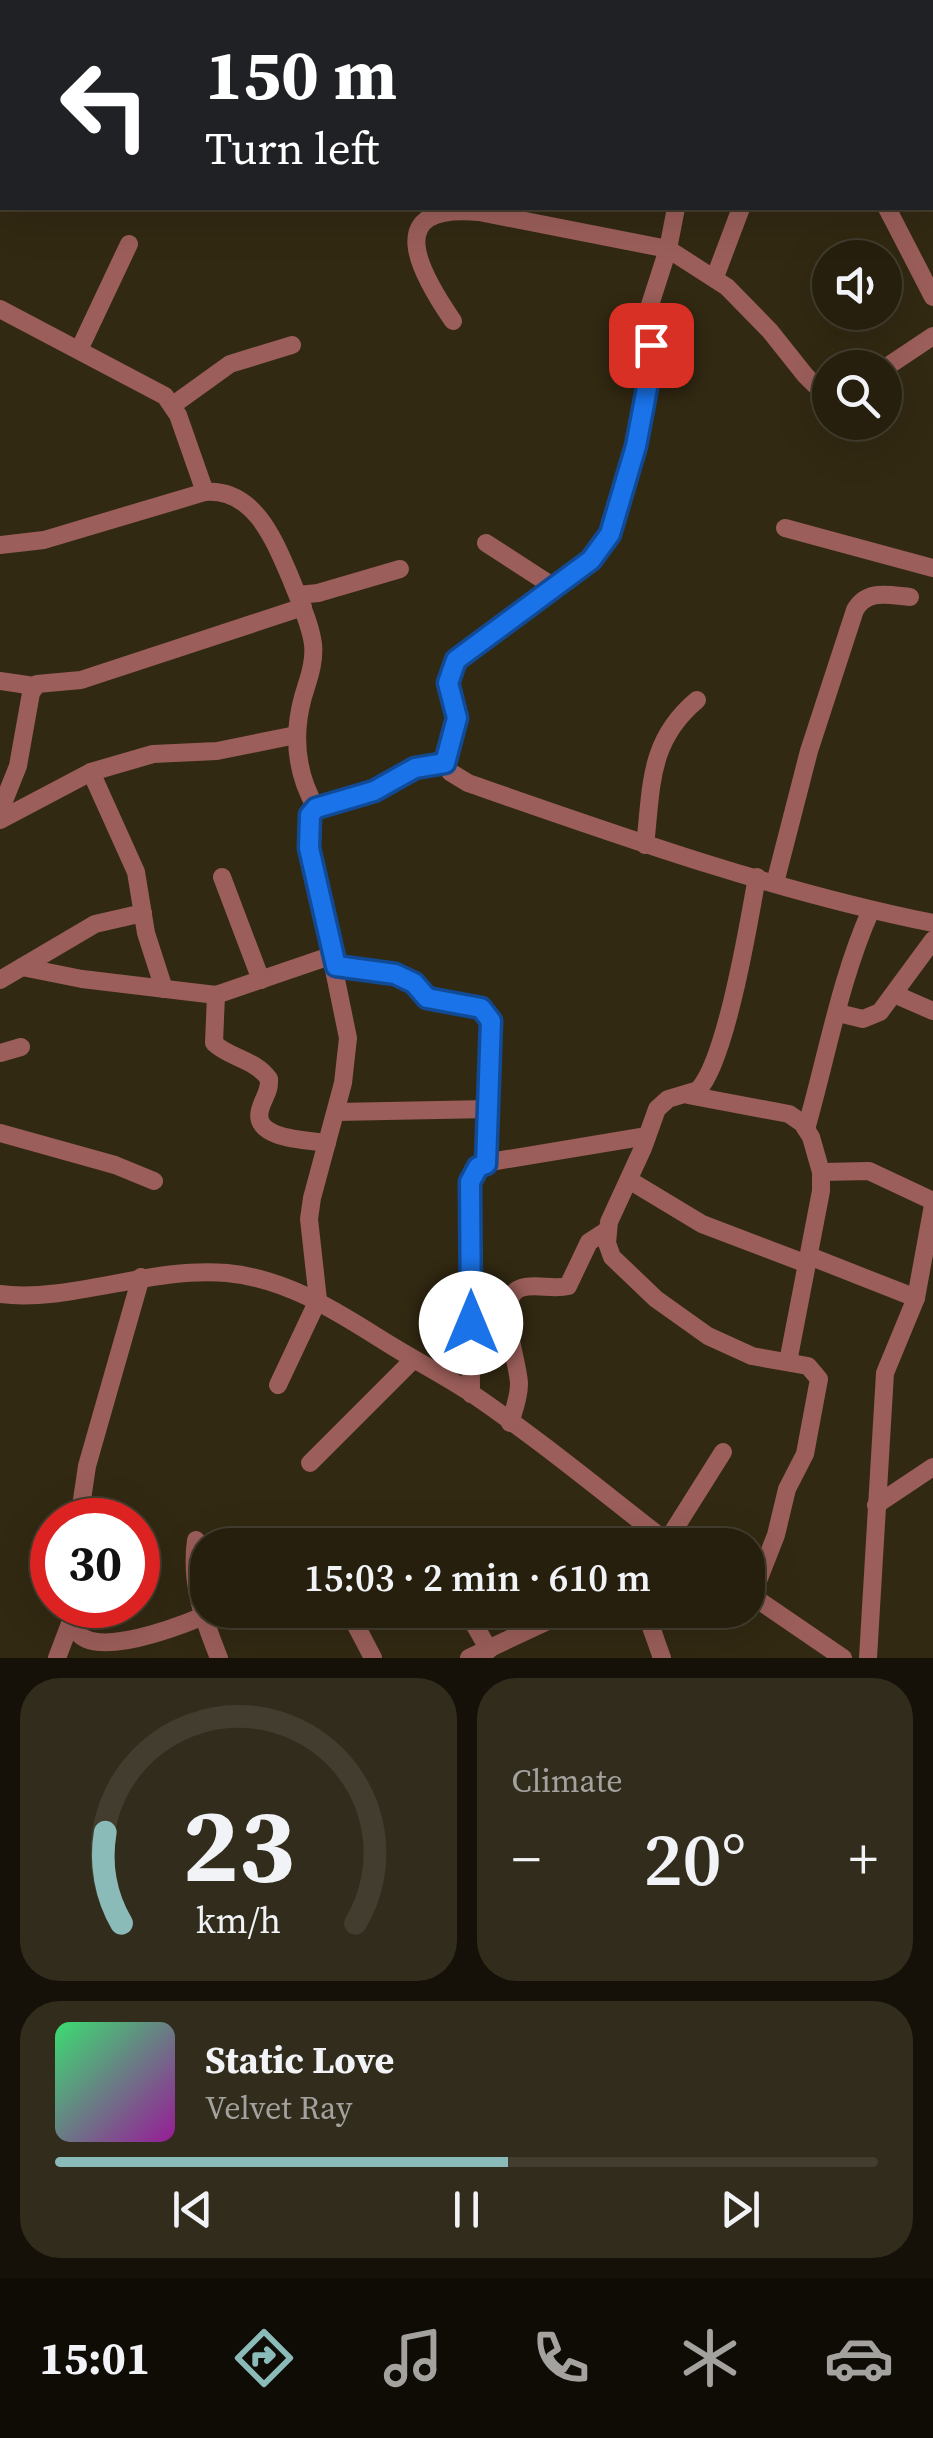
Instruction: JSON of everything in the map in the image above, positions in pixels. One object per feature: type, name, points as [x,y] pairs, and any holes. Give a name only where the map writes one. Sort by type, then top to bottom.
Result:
[{"type":"street","points":[[453,321],[416,256],[415,247],[429,218],[444,210],[479,212],[668,250],[715,277],[770,331],[812,381]]},
{"type":"street","points":[[676,210],[668,250],[648,308],[652,354],[634,452],[610,534],[591,560],[456,660],[448,683],[457,718],[445,763],[450,772],[468,783],[645,845],[871,910],[933,923]]},
{"type":"street","points":[[715,277],[739,210]]},
{"type":"street","points":[[887,210],[933,296]]},
{"type":"street","points":[[79,350],[129,244]]},
{"type":"street","points":[[0,309],[152,386],[174,406],[205,492]]},
{"type":"street","points":[[902,357],[933,336]]},
{"type":"street","points":[[174,406],[230,364],[292,345]]},
{"type":"street","points":[[0,545],[44,540],[205,492],[226,494],[251,508],[278,547],[313,644],[296,735],[304,786],[316,808]]},
{"type":"street","points":[[785,528],[933,568]]},
{"type":"street","points":[[486,544],[554,587]]},
{"type":"street","points":[[0,681],[34,686],[46,680],[81,680],[318,593],[400,569]]},
{"type":"street","points":[[510,1423],[519,1386],[508,1324],[510,1299],[514,1291],[522,1288],[568,1286],[589,1242],[606,1231],[662,1103],[688,1095],[705,1084],[854,610],[869,595],[910,597]]},
{"type":"street","points":[[0,811],[18,766],[34,686]]},
{"type":"street","points":[[645,845],[658,750],[672,723],[697,700]]},
{"type":"street","points":[[0,820],[91,772],[162,752],[217,751],[296,735]]},
{"type":"street","points":[[278,1384],[318,1300],[310,1219],[318,1170],[336,1112],[348,1038],[309,848],[310,815],[316,808],[374,791],[415,768],[445,763]]},
{"type":"street","points":[[91,772],[136,872],[146,933],[164,989]]},
{"type":"street","points":[[222,877],[261,980]]},
{"type":"street","points":[[806,1129],[852,954],[871,910]]},
{"type":"street","points":[[0,980],[94,924],[144,913]]},
{"type":"street","points":[[838,1013],[872,1018],[933,940]]},
{"type":"street","points":[[22,966],[82,979],[216,995],[334,960],[395,974],[414,983],[427,998],[481,1008],[491,1021],[493,1034],[486,1164]]},
{"type":"street","points":[[894,994],[933,1012]]},
{"type":"street","points":[[216,995],[214,1043],[246,1059],[269,1079],[268,1095],[258,1114],[260,1122],[274,1135],[327,1143]]},
{"type":"street","points":[[0,1053],[20,1047]]},
{"type":"street","points":[[688,1095],[789,1114],[806,1129],[818,1154],[821,1172],[788,1362]]},
{"type":"street","points":[[336,1112],[489,1109]]},
{"type":"street","points":[[0,1133],[115,1165],[154,1181]]},
{"type":"street","points":[[472,1394],[470,1182],[478,1167],[647,1136]]},
{"type":"street","points":[[821,1172],[869,1171],[933,1203],[923,1292],[884,1373],[868,1658]]},
{"type":"street","points":[[629,1180],[702,1224],[808,1260],[923,1292]]},
{"type":"street","points":[[606,1231],[612,1257],[656,1299],[708,1336],[752,1356],[808,1366],[815,1371],[819,1390],[801,1466],[786,1489],[776,1535],[765,1560]]},
{"type":"street","points":[[0,1295],[30,1296],[141,1277],[227,1273],[274,1282],[318,1300],[472,1394],[649,1528]]},
{"type":"street","points":[[83,1498],[88,1466],[141,1277]]},
{"type":"street","points":[[310,1463],[414,1359]]},
{"type":"street","points":[[678,1528],[723,1452]]},
{"type":"street","points":[[876,1505],[933,1467]]},
{"type":"street","points":[[765,1604],[843,1658]]},
{"type":"street","points":[[74,1628],[84,1638],[103,1642],[128,1640],[190,1620]]},
{"type":"street","points":[[57,1658],[66,1628]]},
{"type":"street","points":[[213,1628],[219,1658]]},
{"type":"street","points":[[357,1628],[373,1658]]},
{"type":"street","points":[[476,1628],[489,1650]]},
{"type":"street","points":[[469,1658],[535,1628]]},
{"type":"street","points":[[651,1628],[662,1658]]},
{"type":"route","points":[[471,1323],[470,1182],[478,1167],[486,1164],[491,1021],[481,1008],[427,998],[414,983],[395,974],[336,966],[309,848],[310,815],[316,808],[374,791],[415,768],[445,763],[457,718],[448,683],[456,660],[591,560],[610,534],[636,446],[651,367],[651,345]]}]
